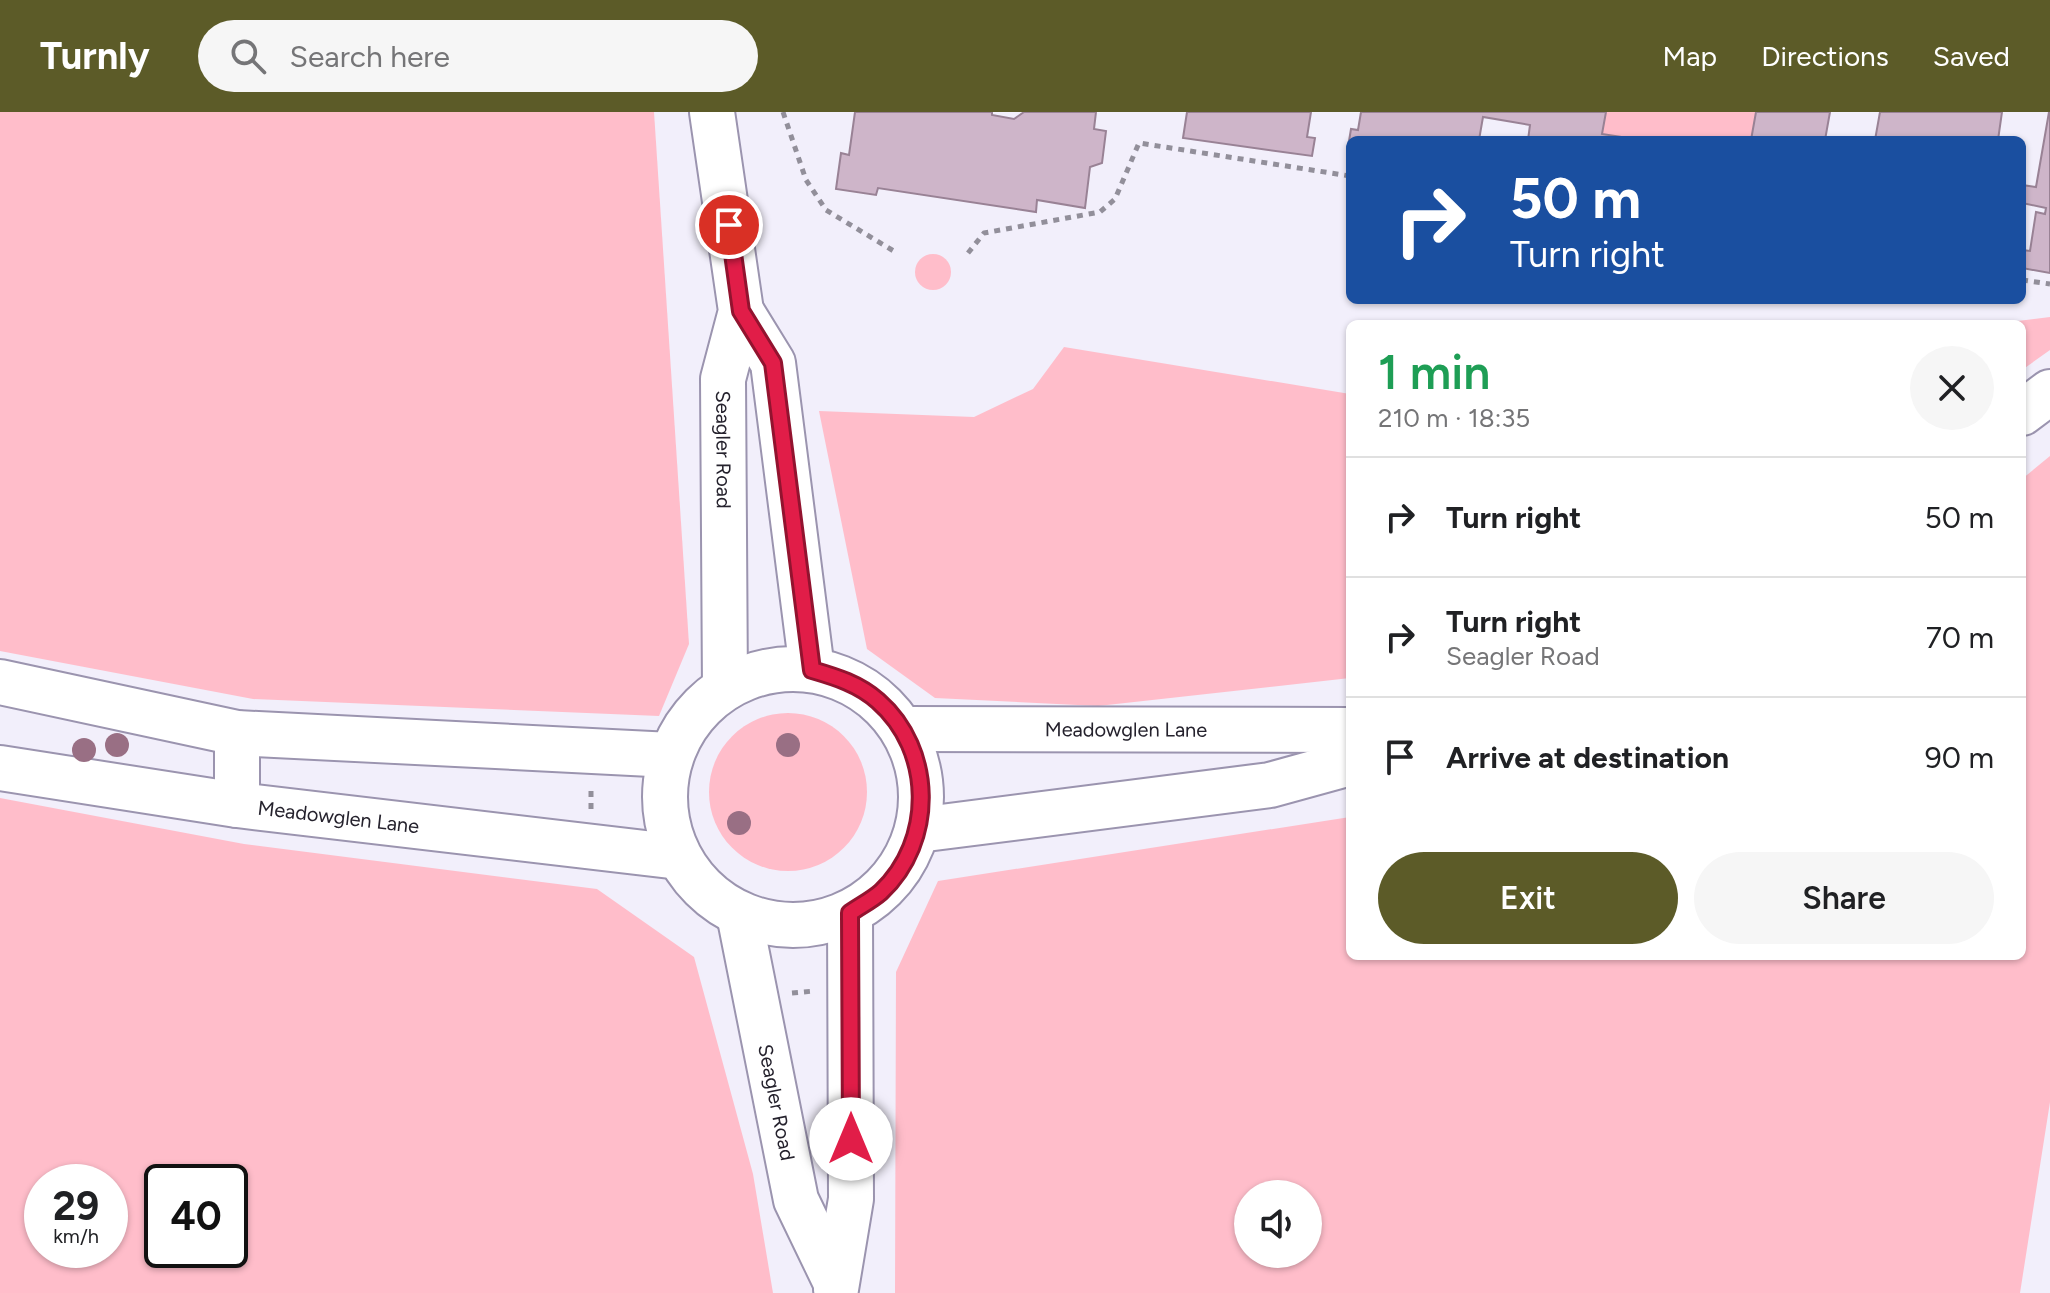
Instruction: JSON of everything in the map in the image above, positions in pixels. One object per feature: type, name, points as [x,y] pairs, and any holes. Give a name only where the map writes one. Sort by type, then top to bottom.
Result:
[{"type":"street","name":"Seagler Road","points":[[712,112],[741,311],[723,379],[725,688]]},
{"type":"street","name":"Seagler Road","points":[[741,311],[773,363],[812,670]]},
{"type":"street","points":[[2026,410],[2050,392]]},
{"type":"street","points":[[782,669],[812,670],[847,680],[878,701],[902,729],[917,761],[922,795],[918,830],[904,864],[881,892],[850,913],[814,924],[776,924],[739,914],[704,891],[679,857],[667,824],[664,789],[671,755],[692,717],[725,688],[752,675],[782,669]]},
{"type":"street","points":[[0,682],[237,733],[671,755]]},
{"type":"street","name":"Meadowglen Lane","points":[[902,729],[1346,730]]},
{"type":"street","points":[[237,733],[237,805]]},
{"type":"street","points":[[918,830],[1270,785],[1346,764]]},
{"type":"street","name":"Meadowglen Lane","points":[[0,768],[237,805],[679,857]]},
{"type":"street","name":"Seagler Road","points":[[836,1288],[851,1199],[850,913]]},
{"type":"street","name":"Seagler Road","points":[[739,914],[796,1200],[836,1288]]},
{"type":"path","points":[[783,112],[806,180],[826,210],[897,253]]},
{"type":"path","points":[[968,253],[984,233],[1100,212],[1115,199],[1139,143],[1346,175]]},
{"type":"path","points":[[2026,281],[2050,284]]},
{"type":"path","points":[[591,820],[592,774]]},
{"type":"path","points":[[783,994],[814,991]]},
{"type":"shaded area","points":[[0,112],[654,112],[689,644],[659,716],[253,699],[0,651]]},
{"type":"shaded area","points":[[1606,112],[1756,112],[1752,136],[1602,134]]},
{"type":"shaded area","points":[[933,254],[946,259],[951,272],[946,285],[933,290],[920,285],[915,272],[920,259]]},
{"type":"shaded area","points":[[2050,317],[2050,350],[2026,367],[2026,320]]},
{"type":"shaded area","points":[[1064,347],[1346,393],[1346,678],[1098,706],[935,698],[867,649],[819,411],[974,417],[1033,389]]},
{"type":"shaded area","points":[[2050,456],[2050,1102],[2020,1293],[895,1293],[896,972],[938,881],[1346,818],[1346,960],[2026,960],[2026,476]]},
{"type":"shaded area","points":[[788,713],[818,719],[844,736],[861,762],[867,792],[861,822],[844,848],[818,865],[788,871],[758,865],[732,848],[715,822],[709,792],[715,762],[732,736],[758,719]]},
{"type":"shaded area","points":[[0,798],[244,844],[597,889],[694,957],[753,1174],[773,1293],[0,1293]]},
{"type":"building","points":[[855,112],[992,112],[992,115],[1014,119],[1024,112],[1096,112],[1094,129],[1106,131],[1102,163],[1090,167],[1085,208],[1037,200],[1036,212],[878,188],[876,195],[836,189],[841,153],[849,155]]},
{"type":"building","points":[[1187,112],[1311,112],[1307,137],[1315,138],[1312,156],[1183,138]]},
{"type":"building","points":[[1361,112],[1606,112],[1602,134],[1615,136],[1529,136],[1530,125],[1483,117],[1480,136],[1350,136],[1351,129],[1358,130]]},
{"type":"building","points":[[1756,112],[1830,112],[1826,136],[1752,136]]},
{"type":"building","points":[[1880,112],[2002,112],[1999,136],[1876,136]]},
{"type":"building","points":[[2050,112],[2050,273],[2026,269],[2026,250],[2030,251],[2036,212],[2045,214],[2046,208],[2026,204],[2026,186],[2036,187]]},
{"type":"route","points":[[729,225],[741,311],[773,363],[812,670],[847,680],[878,701],[902,729],[917,761],[922,795],[918,830],[904,864],[881,892],[850,913],[851,1139]]}]
